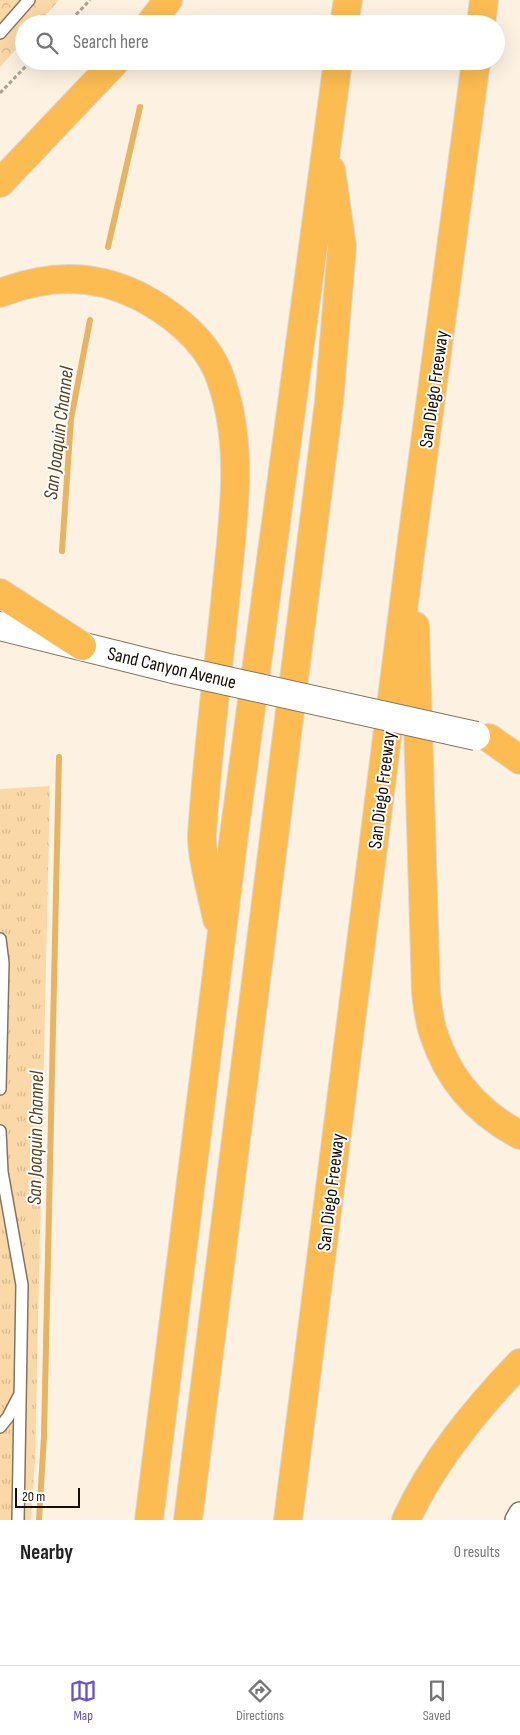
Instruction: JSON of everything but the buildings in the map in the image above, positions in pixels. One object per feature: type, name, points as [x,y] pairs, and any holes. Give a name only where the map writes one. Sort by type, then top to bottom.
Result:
[{"type":"highway","points":[[157,15],[168,0]]},
{"type":"highway","points":[[346,15],[348,0]]},
{"type":"highway","points":[[482,15],[484,0]]},
{"type":"highway","points":[[0,183],[107,70]]},
{"type":"highway","points":[[149,1520],[236,826],[337,70]]},
{"type":"highway","name":"San Diego Freeway","points":[[288,1520],[412,540],[475,70]]},
{"type":"highway","points":[[188,1520],[329,402],[342,246],[326,139]]},
{"type":"highway","points":[[0,293],[26,283],[71,278],[114,284],[153,303],[178,322],[196,338],[217,370],[231,412],[235,448],[234,507],[202,838],[222,948]]},
{"type":"highway","points":[[412,540],[426,994],[433,1034],[443,1058],[459,1086],[481,1110],[520,1136]]},
{"type":"highway","points":[[0,593],[82,646]]},
{"type":"highway","points":[[483,737],[520,760]]},
{"type":"highway","points":[[406,1520],[418,1494],[450,1447],[488,1396],[520,1363]]},
{"type":"main road","name":"Sand Canyon Avenue","points":[[0,626],[173,668],[520,745]]},
{"type":"street","points":[[516,1520],[520,1512]]},
{"type":"lane","points":[[16,15],[29,0]]},
{"type":"lane","points":[[0,33],[15,16]]},
{"type":"lane","points":[[0,939],[3,963],[0,1089]]},
{"type":"lane","points":[[0,1131],[2,1172],[22,1285],[18,1520]]},
{"type":"lane","points":[[0,1426],[8,1417],[20,1393]]},
{"type":"path","points":[[76,15],[90,0]]},
{"type":"path","points":[[0,93],[22,70]]},
{"type":"green space","points":[[0,0],[59,0],[46,15],[15,15],[15,50],[0,67]]},
{"type":"green space","points":[[50,786],[35,1457],[31,1520],[0,1520],[0,789]]},
{"type":"waterway","name":"San Joaquin Channel","points":[[108,247],[140,107]]},
{"type":"waterway","name":"San Joaquin Channel","points":[[62,551],[71,419],[90,320]]},
{"type":"waterway","name":"San Joaquin Channel","points":[[39,1520],[44,1436],[59,757]]}]
